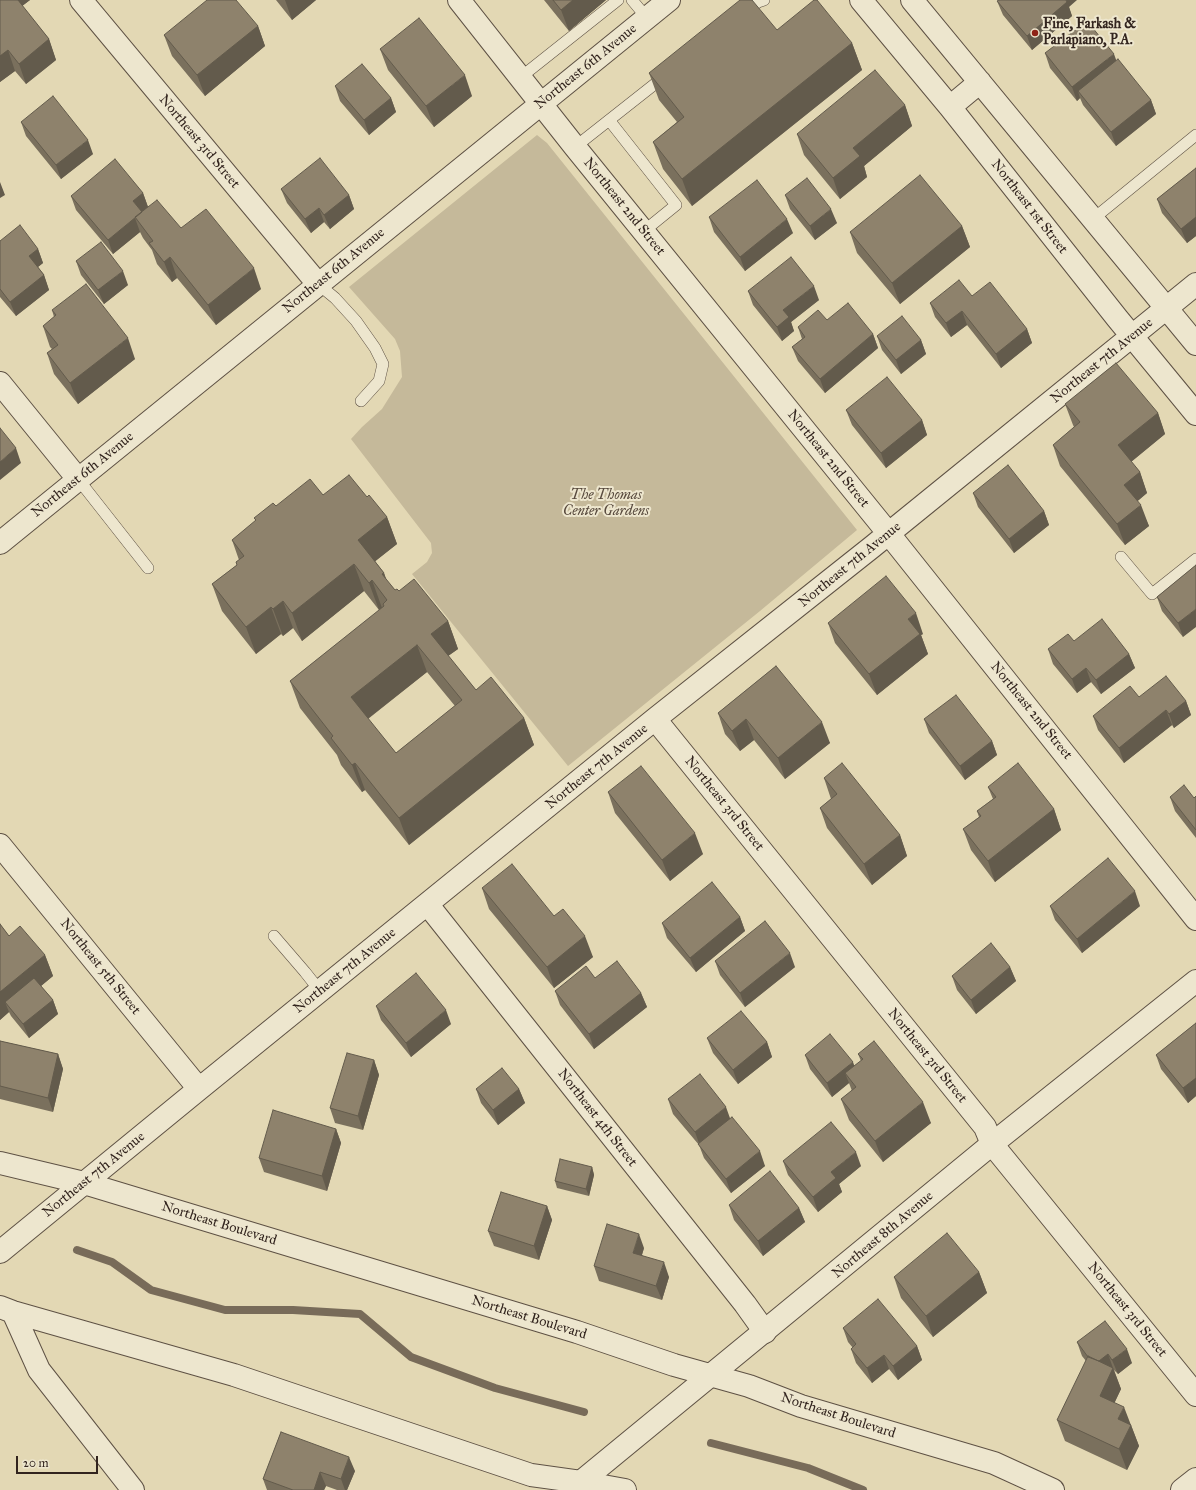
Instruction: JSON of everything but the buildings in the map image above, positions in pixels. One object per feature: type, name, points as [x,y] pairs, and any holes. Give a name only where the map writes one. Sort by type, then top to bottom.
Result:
[{"type":"street","name":"Northeast 3rd Street","points":[[81,0],[318,284]]},
{"type":"street","name":"Northeast 2nd Street","points":[[459,0],[575,147],[889,534],[1196,919]]},
{"type":"street","name":"Northeast 6th Avenue","points":[[0,543],[669,0]]},
{"type":"street","name":"Northeast 1st Street","points":[[861,0],[950,107],[1196,414]]},
{"type":"street","points":[[912,0],[1196,344]]},
{"type":"street","points":[[950,107],[980,82]]},
{"type":"street","name":"Northeast 7th Avenue","points":[[0,1252],[656,719],[889,534],[1196,284]]},
{"type":"street","points":[[0,383],[78,479]]},
{"type":"street","name":"Northeast 3rd Street","points":[[656,719],[985,1127],[992,1144],[1196,1395]]},
{"type":"street","name":"Northeast 5th Street","points":[[0,845],[199,1089]]},
{"type":"street","name":"Northeast 4th Street","points":[[428,905],[745,1304],[765,1332]]},
{"type":"street","name":"Northeast 8th Avenue","points":[[576,1486],[992,1144],[1196,981]]},
{"type":"street","name":"Northeast Boulevard","points":[[0,1163],[84,1183],[576,1332],[674,1365],[712,1375],[765,1392],[801,1406],[994,1463],[1053,1490]]},
{"type":"street","points":[[6,1309],[234,1375],[531,1475],[576,1486],[625,1490]]},
{"type":"street","points":[[6,1309],[39,1370],[133,1490]]},
{"type":"street","points":[[1182,1490],[1196,1479]]},
{"type":"lane","points":[[521,77],[618,0]]},
{"type":"lane","points":[[632,0],[647,18]]},
{"type":"lane","points":[[733,22],[758,2],[764,0]]},
{"type":"lane","points":[[575,147],[671,71]]},
{"type":"lane","points":[[609,120],[676,205],[644,231]]},
{"type":"lane","points":[[1093,219],[1196,135]]},
{"type":"lane","points":[[318,284],[335,298],[356,321],[376,348],[383,364],[379,381],[361,401]]},
{"type":"lane","points":[[78,479],[148,568]]},
{"type":"lane","points":[[1121,557],[1152,594],[1196,559]]},
{"type":"lane","points":[[274,936],[320,991]]},
{"type":"green space","name":"The Thomas Center Gardens","points":[[537,135],[547,143],[857,530],[760,611],[568,766],[412,574],[427,562],[432,553],[431,543],[351,439],[382,409],[402,377],[400,351],[395,339],[349,287]]},
{"type":"waterway","points":[[77,1250],[112,1262],[151,1290],[225,1310],[293,1310],[360,1314],[411,1357],[495,1388],[584,1412]]},
{"type":"waterway","points":[[711,1443],[808,1468],[863,1490]]},
{"type":"place","name":"Fine, Farkash & Parlapiano, P.A.","points":[[1035,33]]}]
